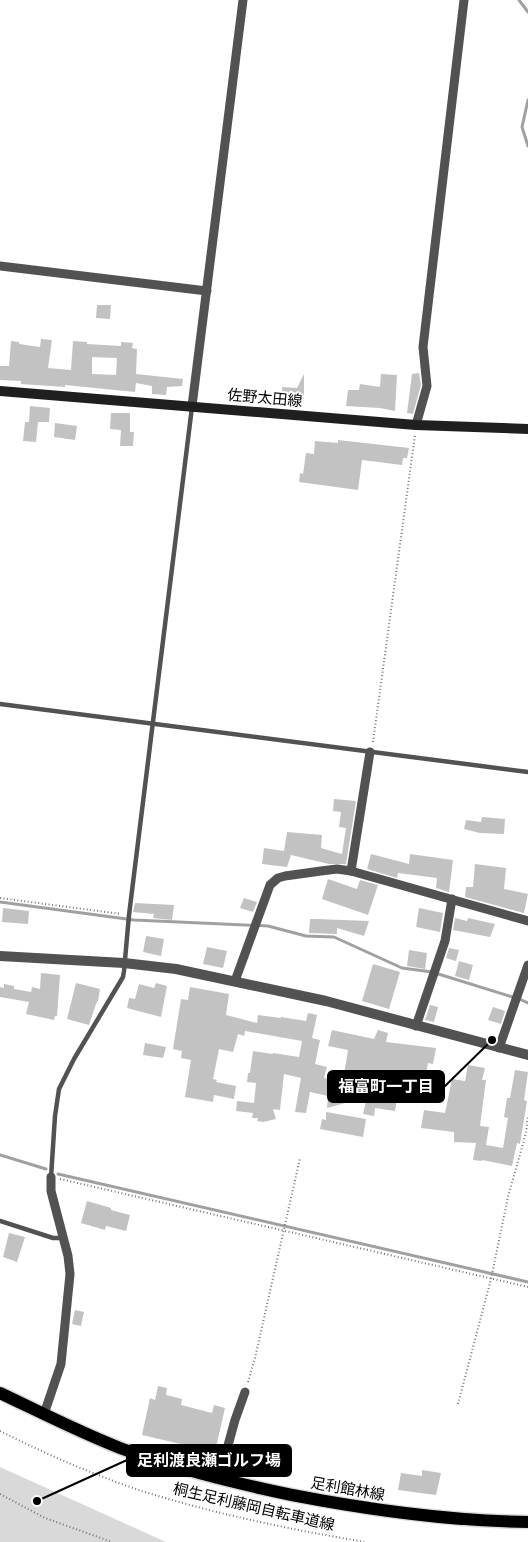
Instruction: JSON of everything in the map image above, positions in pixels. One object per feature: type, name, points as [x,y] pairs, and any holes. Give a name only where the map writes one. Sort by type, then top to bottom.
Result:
[{"type":"main road","name":"佐野太田線","points":[[0,391],[416,425],[528,429]]},
{"type":"main road","name":"足利館林線","points":[[0,1393],[119,1448],[169,1465],[259,1488],[364,1508],[454,1519],[528,1522]]},
{"type":"street","points":[[192,406],[243,0]]},
{"type":"street","points":[[416,425],[427,386],[423,347],[464,0]]},
{"type":"street","points":[[0,266],[207,291]]},
{"type":"street","points":[[351,871],[371,752]]},
{"type":"street","points":[[235,981],[270,885],[278,878],[284,876],[329,870],[351,871],[528,921]]},
{"type":"street","points":[[416,1026],[445,941],[452,899]]},
{"type":"street","points":[[0,956],[124,963],[235,981],[326,1001],[528,1055]]},
{"type":"street","points":[[499,1048],[528,965]]},
{"type":"street","points":[[44,1414],[61,1364],[70,1274],[51,1191],[51,1177]]},
{"type":"street","points":[[219,1478],[245,1392]]},
{"type":"lane","points":[[51,1177],[55,1116],[59,1089],[74,1059],[122,977],[128,915],[192,406]]},
{"type":"lane","points":[[0,704],[528,772]]},
{"type":"lane","points":[[0,1221],[52,1238],[63,1238]]},
{"type":"path","points":[[371,752],[416,425]]},
{"type":"path","points":[[0,898],[128,915]]},
{"type":"path","points":[[458,1404],[491,1279],[508,1197],[526,1133],[528,1115]]},
{"type":"path","points":[[245,1392],[255,1358],[300,1158]]},
{"type":"path","points":[[51,1177],[528,1287]]},
{"type":"path","name":"桐生足利藤岡自転車道線","points":[[0,1431],[95,1474],[168,1498],[245,1519],[365,1542]]},
{"type":"path","points":[[0,1494],[45,1518],[112,1542]]},
{"type":"shaded area","points":[[0,1467],[166,1542],[0,1542]]},
{"type":"building","points":[[97,305],[111,305],[110,319],[96,318]]},
{"type":"building","points":[[41,339],[52,340],[48,368],[71,370],[73,341],[87,342],[87,344],[121,346],[121,342],[133,343],[132,348],[137,349],[136,374],[183,379],[182,386],[167,387],[166,395],[152,394],[152,386],[136,383],[135,392],[65,385],[65,387],[21,384],[21,381],[0,380],[0,366],[9,366],[11,341],[40,347]],"holes":[[[92,357],[117,358],[116,375],[92,374]]]},
{"type":"building","points":[[419,373],[421,385],[413,414],[407,413],[412,374]]},
{"type":"building","points":[[304,374],[304,399],[301,398],[300,403],[293,403],[292,405],[283,403],[282,387],[297,388]]},
{"type":"building","points":[[381,374],[397,375],[395,411],[346,406],[348,390],[359,390],[360,384],[380,387]]},
{"type":"building","points":[[30,406],[50,408],[49,422],[38,422],[36,442],[23,441],[25,422],[29,422]]},
{"type":"building","points":[[111,413],[130,413],[130,432],[134,432],[133,446],[120,446],[121,430],[110,429]]},
{"type":"building","points":[[55,423],[77,426],[75,440],[54,437]]},
{"type":"building","points":[[338,440],[409,448],[407,458],[403,458],[402,465],[362,460],[358,490],[299,482],[300,473],[303,474],[306,453],[314,454],[315,441],[338,443]]},
{"type":"building","points":[[334,799],[356,801],[346,864],[329,864],[291,855],[287,867],[262,864],[264,848],[284,851],[287,832],[322,835],[321,848],[342,854],[346,828],[339,827],[341,812],[333,811]]},
{"type":"building","points":[[482,817],[505,819],[504,834],[480,833],[464,829],[466,820],[481,822]]},
{"type":"building","points":[[371,854],[409,864],[410,854],[453,860],[449,892],[436,888],[437,878],[398,873],[397,878],[367,869]]},
{"type":"building","points":[[475,864],[506,868],[504,889],[528,894],[524,913],[465,897],[466,887],[473,887]]},
{"type":"building","points":[[328,879],[357,889],[360,880],[378,885],[368,915],[322,899]]},
{"type":"building","points":[[244,898],[257,902],[253,912],[240,908]]},
{"type":"building","points":[[135,903],[174,905],[172,920],[153,918],[154,914],[133,912]]},
{"type":"building","points":[[3,908],[29,911],[28,924],[2,922]]},
{"type":"building","points":[[419,908],[443,913],[440,932],[416,927]]},
{"type":"building","points":[[455,918],[467,921],[468,918],[495,924],[490,937],[453,930]]},
{"type":"building","points":[[310,919],[369,921],[364,936],[337,928],[337,934],[309,933]]},
{"type":"building","points":[[146,936],[164,939],[161,956],[143,952]]},
{"type":"building","points":[[207,947],[227,951],[223,968],[203,964]]},
{"type":"building","points":[[449,948],[459,950],[456,961],[446,958]]},
{"type":"building","points":[[409,950],[427,953],[425,969],[407,966]]},
{"type":"building","points":[[459,961],[473,965],[469,980],[455,976]]},
{"type":"building","points":[[373,964],[400,972],[389,1009],[362,1001]]},
{"type":"building","points":[[41,973],[60,975],[57,1016],[55,1016],[54,1020],[26,1014],[29,1002],[0,997],[0,987],[4,988],[4,984],[14,986],[14,989],[31,992],[32,987],[40,989]]},
{"type":"building","points":[[76,983],[100,989],[98,1001],[89,1025],[67,1019]]},
{"type":"building","points":[[156,983],[167,986],[161,1017],[127,1008],[129,998],[135,999],[139,984],[154,988]]},
{"type":"building","points":[[190,987],[229,994],[226,1015],[257,1023],[258,1015],[306,1021],[308,1013],[317,1015],[312,1038],[320,1040],[315,1064],[327,1067],[324,1078],[343,1080],[348,1050],[328,1046],[332,1030],[374,1039],[378,1030],[388,1033],[386,1042],[436,1048],[433,1064],[428,1063],[425,1080],[402,1076],[400,1094],[398,1093],[395,1111],[375,1108],[374,1116],[363,1114],[367,1097],[327,1108],[328,1096],[310,1092],[306,1113],[295,1112],[301,1078],[284,1074],[280,1110],[273,1109],[276,1119],[263,1122],[257,1121],[258,1118],[252,1118],[253,1113],[236,1111],[237,1101],[254,1103],[256,1083],[247,1082],[253,1051],[299,1057],[302,1041],[245,1031],[244,1036],[238,1034],[233,1052],[219,1049],[213,1079],[217,1080],[216,1082],[236,1086],[234,1099],[214,1095],[213,1102],[185,1097],[191,1060],[181,1058],[182,1051],[173,1049],[181,999],[188,1000]]},
{"type":"building","points":[[430,1005],[438,1007],[434,1022],[425,1020]]},
{"type":"building","points":[[493,1007],[505,1011],[501,1024],[488,1020]]},
{"type":"building","points":[[145,1043],[166,1047],[163,1058],[143,1055]]},
{"type":"building","points":[[468,1065],[485,1068],[482,1080],[486,1080],[480,1126],[489,1127],[486,1145],[503,1148],[508,1118],[504,1117],[507,1098],[510,1098],[515,1070],[528,1072],[524,1100],[527,1101],[520,1144],[517,1143],[512,1166],[473,1160],[476,1143],[454,1142],[454,1132],[421,1128],[424,1110],[445,1113],[452,1079],[465,1081]]},
{"type":"building","points":[[326,1112],[366,1119],[363,1137],[320,1129],[322,1119],[326,1120]]},
{"type":"building","points":[[87,1201],[130,1215],[126,1231],[106,1226],[105,1230],[81,1223]]},
{"type":"building","points":[[9,1233],[25,1237],[17,1262],[3,1257]]},
{"type":"building","points":[[75,1310],[84,1312],[81,1326],[72,1324]]},
{"type":"building","points":[[158,1386],[167,1388],[166,1395],[182,1399],[181,1405],[212,1413],[214,1405],[225,1408],[215,1452],[142,1435],[150,1398],[155,1400]]},
{"type":"building","points":[[422,1470],[441,1473],[436,1495],[398,1490],[401,1473],[422,1476]]},
{"type":"waterway","points":[[519,0],[528,12]]},
{"type":"waterway","points":[[528,100],[522,127],[528,146]]},
{"type":"waterway","points":[[0,902],[134,920],[268,926],[306,936],[334,937],[402,968],[432,972],[528,1003]]},
{"type":"waterway","points":[[0,1155],[46,1169]]},
{"type":"waterway","points":[[58,1174],[528,1282]]},
{"type":"place","name":"福富町一丁目","points":[[492,1040]]},
{"type":"place","name":"足利渡良瀬ゴルフ場","points":[[37,1501]]}]
